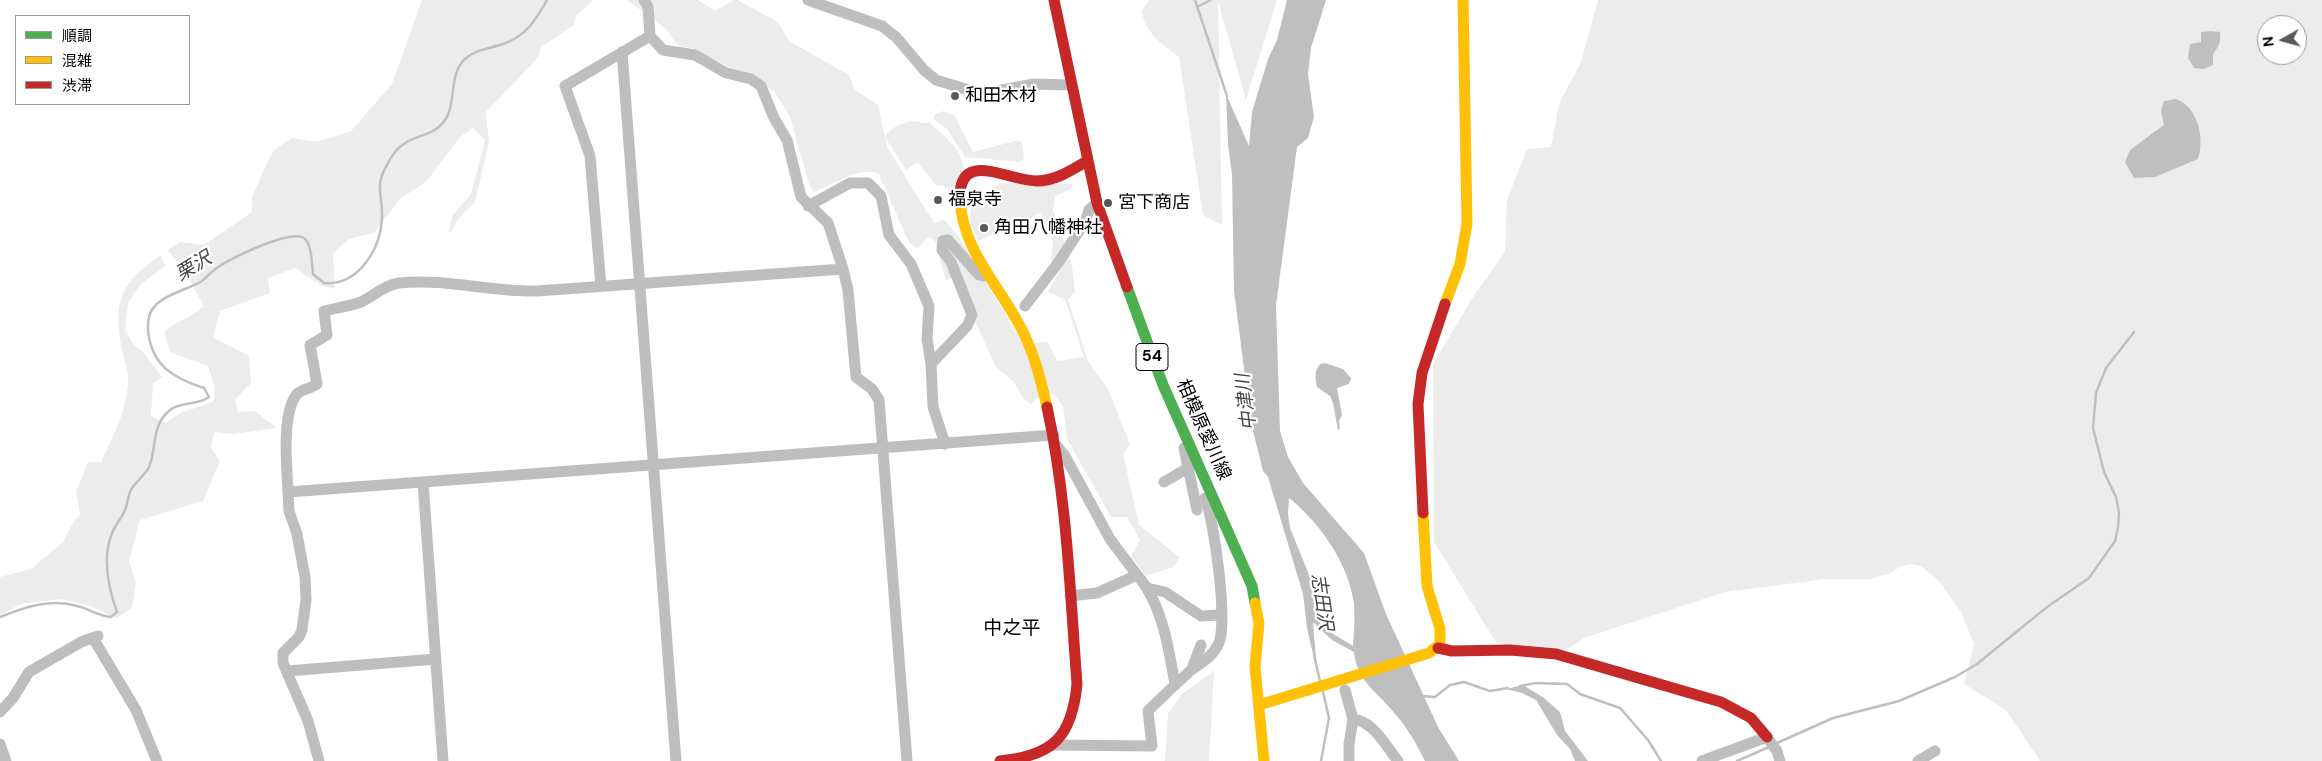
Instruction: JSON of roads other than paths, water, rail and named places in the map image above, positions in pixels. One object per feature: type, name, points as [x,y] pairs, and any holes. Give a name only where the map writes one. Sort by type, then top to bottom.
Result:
[{"type":"street","points":[[644,0],[648,6],[650,36],[663,50],[695,55],[726,73],[751,79],[761,86],[774,118],[787,140],[801,197],[808,206],[828,223],[843,268],[848,290],[856,377],[877,395],[883,449],[907,761]]},
{"type":"street","points":[[808,0],[882,26],[896,37],[924,70],[936,80],[985,93],[1034,84],[1071,85]]},
{"type":"street","name":"相模原愛川線","points":[[1054,0],[1086,161],[1098,203],[1146,342],[1252,586],[1256,600],[1258,623],[1256,667],[1264,761]]},
{"type":"street","points":[[1434,650],[1440,644],[1440,630],[1432,610],[1427,586],[1418,404],[1422,373],[1431,341],[1460,264],[1467,224],[1463,0]]},
{"type":"street","points":[[601,286],[590,156],[565,86],[650,36]]},
{"type":"street","points":[[622,52],[676,761]]},
{"type":"street","points":[[1005,761],[1030,757],[1048,749],[1052,745],[1070,723],[1076,702],[1077,684],[1055,440],[1030,348],[1014,315],[968,242],[961,222],[960,192],[964,176],[971,171],[981,170],[1026,180],[1046,180],[1061,176],[1086,161]]},
{"type":"street","points":[[808,206],[850,183],[868,183],[881,196],[889,235],[911,264],[929,306],[930,316],[927,339],[932,364],[934,416],[945,444]]},
{"type":"street","points":[[1025,306],[1085,222],[1089,210],[1098,203]]},
{"type":"street","points":[[932,364],[966,326],[972,314],[951,262],[942,250],[944,241],[948,240],[954,245],[979,275],[983,276],[987,273]]},
{"type":"street","points":[[319,761],[308,721],[283,663],[283,653],[299,637],[302,630],[306,600],[305,577],[297,534],[289,511],[286,453],[289,418],[296,396],[300,391],[318,384],[310,345],[327,335],[324,311],[360,302],[388,286],[434,281],[520,291],[843,268]]},
{"type":"street","points":[[1185,433],[1180,437],[1197,510]]},
{"type":"street","points":[[288,492],[945,444],[1055,440]]},
{"type":"street","points":[[1055,440],[1110,539],[1147,588],[1166,634],[1174,685]]},
{"type":"street","points":[[1164,482],[1188,468]]},
{"type":"street","points":[[1052,745],[1152,746],[1148,711],[1174,685],[1203,662],[1218,646],[1222,630],[1220,575],[1209,509],[1200,485],[1206,480]]},
{"type":"street","points":[[423,482],[443,761]]},
{"type":"street","points":[[1070,596],[1097,593],[1138,575]]},
{"type":"street","points":[[1147,588],[1165,592],[1201,616],[1221,615]]},
{"type":"street","points":[[0,712],[13,698],[28,672],[81,642],[96,637],[136,710],[156,761]]},
{"type":"street","points":[[1191,671],[1201,645]]},
{"type":"street","points":[[1259,705],[1434,650],[1510,650],[1556,654],[1721,702],[1751,718],[1777,751],[1780,761]]},
{"type":"street","points":[[287,671],[436,660]]},
{"type":"street","points":[[1346,690],[1353,719],[1349,744],[1349,761]]},
{"type":"street","points":[[1353,719],[1360,720],[1372,728],[1398,761]]},
{"type":"street","points":[[1702,761],[1767,737]]},
{"type":"street","points":[[0,744],[6,761]]},
{"type":"street","points":[[1918,761],[1935,751]]},
{"type":"waterway","name":"栗沢","points":[[0,617],[28,607],[48,603],[81,607],[111,617],[117,612],[107,572],[107,552],[112,533],[124,513],[132,488],[149,467],[157,430],[164,416],[174,407],[199,402],[209,397],[204,388],[174,375],[159,362],[150,343],[148,331],[148,321],[155,306],[164,299],[202,281],[220,266],[243,253],[272,242],[297,236],[307,241],[313,274],[324,283],[336,282],[348,278],[357,272],[366,263],[381,229],[380,185],[383,173],[393,155],[406,142],[431,132],[442,124],[450,110],[457,72],[465,59],[478,51],[503,44],[518,37],[530,27],[547,0]]},
{"type":"waterway","points":[[1195,0],[1227,96]]},
{"type":"waterway","points":[[1197,7],[1211,0]]},
{"type":"waterway","points":[[1777,743],[1833,718],[1899,701],[1955,677],[1977,664],[2047,607],[2089,578],[2115,541],[2119,513],[2116,497],[2104,472],[2093,428],[2096,393],[2106,368],[2134,332]]},
{"type":"waterway","name":"志田沢","points":[[1314,655],[1320,681]]},
{"type":"waterway","points":[[1422,696],[1435,697],[1450,685],[1464,682],[1490,691],[1508,688]]},
{"type":"waterway","points":[[1520,686],[1536,683],[1567,684],[1580,694],[1620,708],[1648,740],[1661,761]]},
{"type":"waterway","name":"志田沢","points":[[1321,761],[1329,718],[1323,692]]},
{"type":"waterway","points":[[1737,761],[1769,747]]},
{"type":"place","name":"和田木材","points":[[955,96]]},
{"type":"place","name":"福泉寺","points":[[938,200]]},
{"type":"place","name":"宮下商店","points":[[1108,203]]},
{"type":"place","name":"角田八幡神社","points":[[984,228]]},
{"type":"district","name":"中之平","points":[[1012,629]]},
{"type":"water label","name":"中津川","points":[[1247,402]]}]
